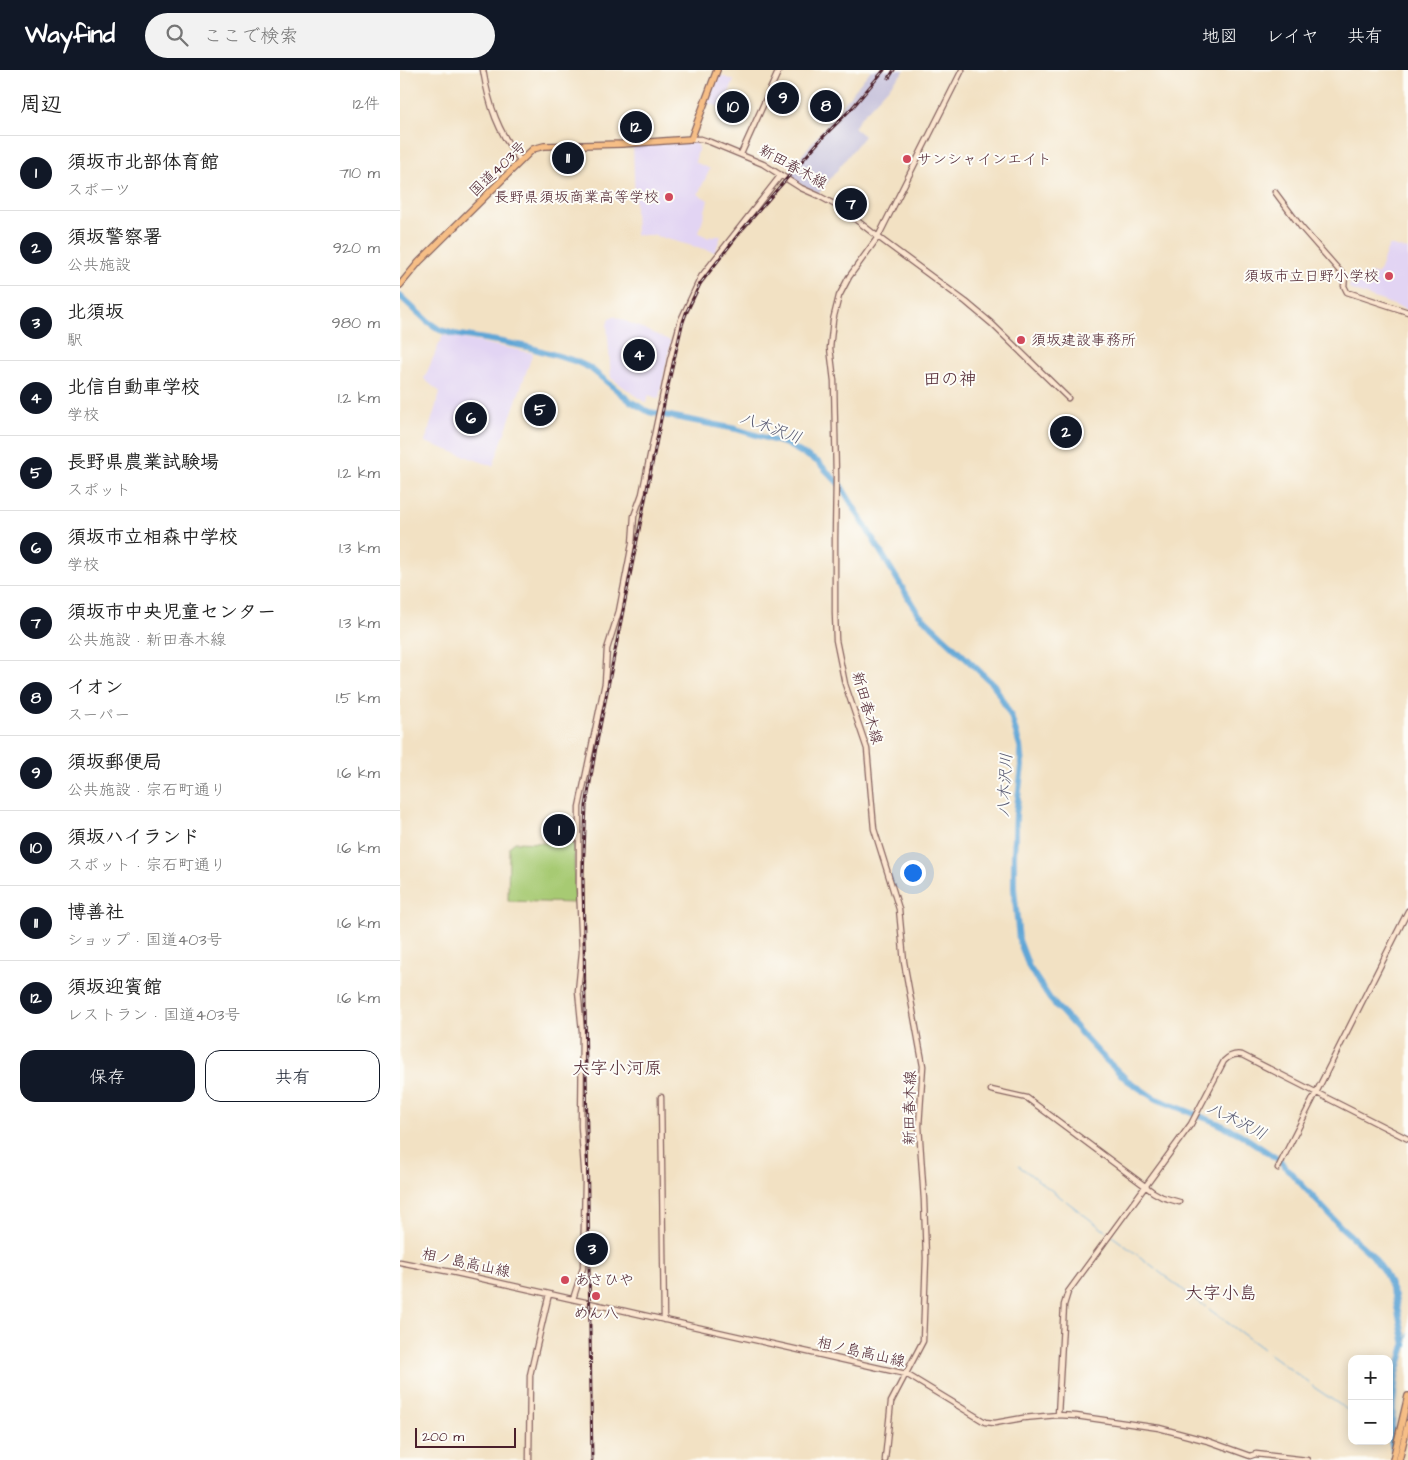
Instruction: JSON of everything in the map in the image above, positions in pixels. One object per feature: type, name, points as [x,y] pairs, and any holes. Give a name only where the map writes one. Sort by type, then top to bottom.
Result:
[{"type":"highway","points":[[691,139],[717,70]]},
{"type":"highway","name":"国道403号","points":[[400,285],[419,262],[533,149],[544,146],[622,144],[691,139]]},
{"type":"highway","points":[[1393,1460],[1408,1396]]},
{"type":"highway","points":[[1399,1460],[1408,1422]]},
{"type":"street","points":[[483,70],[494,115],[513,151],[521,161]]},
{"type":"street","points":[[741,154],[779,70]]},
{"type":"street","points":[[962,70],[878,237],[971,306],[1068,398]]},
{"type":"street","name":"新田春木線","points":[[691,139],[701,139],[710,142],[763,164],[801,188],[841,208],[878,237],[848,277],[833,320],[830,348],[834,380],[836,477],[836,640],[845,684],[867,749],[874,829],[899,909],[904,962],[923,1066],[919,1126],[926,1258],[923,1336],[921,1346],[891,1402],[886,1460]]},
{"type":"street","points":[[573,1299],[583,1268],[585,1182],[581,1126],[582,1031],[578,991],[582,952],[579,886],[579,807],[605,683],[607,649],[619,611],[632,544],[634,516],[642,494],[674,339],[701,277],[781,174]]},
{"type":"street","points":[[1275,192],[1301,227],[1345,277],[1344,286],[1348,292],[1408,312]]},
{"type":"street","points":[[1278,1168],[1408,911]]},
{"type":"street","points":[[1058,1415],[1064,1305],[1068,1292],[1191,1124],[1224,1061],[1230,1055],[1238,1054],[1408,1139]]},
{"type":"street","points":[[992,1090],[1027,1098],[1145,1186],[1162,1197],[1179,1202]]},
{"type":"street","points":[[661,1097],[664,1320]]},
{"type":"street","name":"相ノ島高山線","points":[[400,1262],[906,1374],[985,1422],[996,1423],[1022,1418],[1058,1415],[1076,1416],[1159,1428],[1208,1441],[1250,1456],[1256,1454],[1308,1460]]},
{"type":"street","points":[[529,1460],[530,1375],[549,1294]]},
{"type":"shaded area","points":[[871,70],[905,70],[861,117],[854,128],[864,136],[819,193],[799,184],[789,177],[794,165]]},
{"type":"shaded area","points":[[718,75],[734,80],[723,108],[708,103]]},
{"type":"shaded area","name":"長野県須坂商業高等学校","points":[[695,142],[699,147],[695,162],[710,169],[698,194],[708,200],[699,233],[709,238],[710,236],[721,236],[715,252],[652,235],[636,235],[633,146]]},
{"type":"shaded area","name":"須坂市立日野小学校","points":[[1389,245],[1408,250],[1408,310],[1349,289],[1351,277],[1367,280],[1370,273],[1378,274]]},
{"type":"shaded area","points":[[614,316],[671,341],[659,399],[649,395],[646,403],[611,378],[607,325],[609,318]]},
{"type":"shaded area","points":[[443,335],[533,353],[493,466],[425,442],[440,392],[424,379]]},
{"type":"green space","points":[[544,818],[575,820],[574,842],[543,840]]},
{"type":"green space","points":[[515,842],[574,844],[575,903],[508,901],[509,847]]},
{"type":"waterway","name":"八木沢川","points":[[400,296],[427,321],[440,330],[528,347],[575,361],[590,368],[630,401],[649,412],[736,429],[786,444],[818,462],[841,486],[917,612],[994,685],[1011,716],[1020,746],[1022,766],[1016,814],[1014,856],[1014,888],[1019,940],[1029,967],[1050,999],[1101,1055],[1127,1080],[1154,1098],[1240,1134],[1279,1160],[1341,1227],[1372,1255],[1385,1273],[1395,1297],[1405,1345],[1396,1376],[1393,1403],[1391,1441],[1397,1460]]},
{"type":"waterway","points":[[1019,1166],[1063,1199]]},
{"type":"waterway","points":[[1066,1201],[1109,1234]]},
{"type":"waterway","points":[[1112,1236],[1155,1268]]},
{"type":"waterway","points":[[1158,1271],[1206,1307]]},
{"type":"waterway","points":[[1209,1309],[1263,1349]]},
{"type":"waterway","name":"八木沢川","points":[[1405,1345],[1408,1333]]},
{"type":"waterway","points":[[1268,1353],[1309,1383]]},
{"type":"waterway","points":[[1312,1386],[1348,1410]]},
{"type":"railway","points":[[592,1460],[583,874],[586,806],[665,399],[682,325],[700,284],[741,231],[884,70]]},
{"type":"railway","points":[[889,78],[894,70]]},
{"type":"place","name":"須坂郵便局","points":[[783,98]]},
{"type":"place","name":"イオン","points":[[826,106]]},
{"type":"place","name":"須坂ハイランド","points":[[733,107]]},
{"type":"place","name":"須坂迎賓館","points":[[636,127]]},
{"type":"place","name":"博善社","points":[[568,158]]},
{"type":"place","name":"サンシャインエイト","points":[[907,159]]},
{"type":"place","name":"長野県須坂商業高等学校","points":[[669,197]]},
{"type":"place","name":"須坂市中央児童センター","points":[[851,204]]},
{"type":"place","name":"須坂市立日野小学校","points":[[1389,276]]},
{"type":"place","name":"須坂建設事務所","points":[[1021,340]]},
{"type":"place","name":"北信自動車学校","points":[[639,355]]},
{"type":"place","name":"長野県農業試験場","points":[[540,410]]},
{"type":"place","name":"須坂市立相森中学校","points":[[471,418]]},
{"type":"place","name":"須坂警察署","points":[[1066,432]]},
{"type":"place","name":"須坂市北部体育館","points":[[559,830]]},
{"type":"place","name":"北須坂","points":[[592,1249]]},
{"type":"place","name":"あさひや","points":[[565,1280]]},
{"type":"place","name":"めん八","points":[[596,1296]]},
{"type":"district","name":"田の神","points":[[950,379]]},
{"type":"district","name":"大字小河原","points":[[617,1068]]},
{"type":"district","name":"大字小島","points":[[1221,1293]]}]
